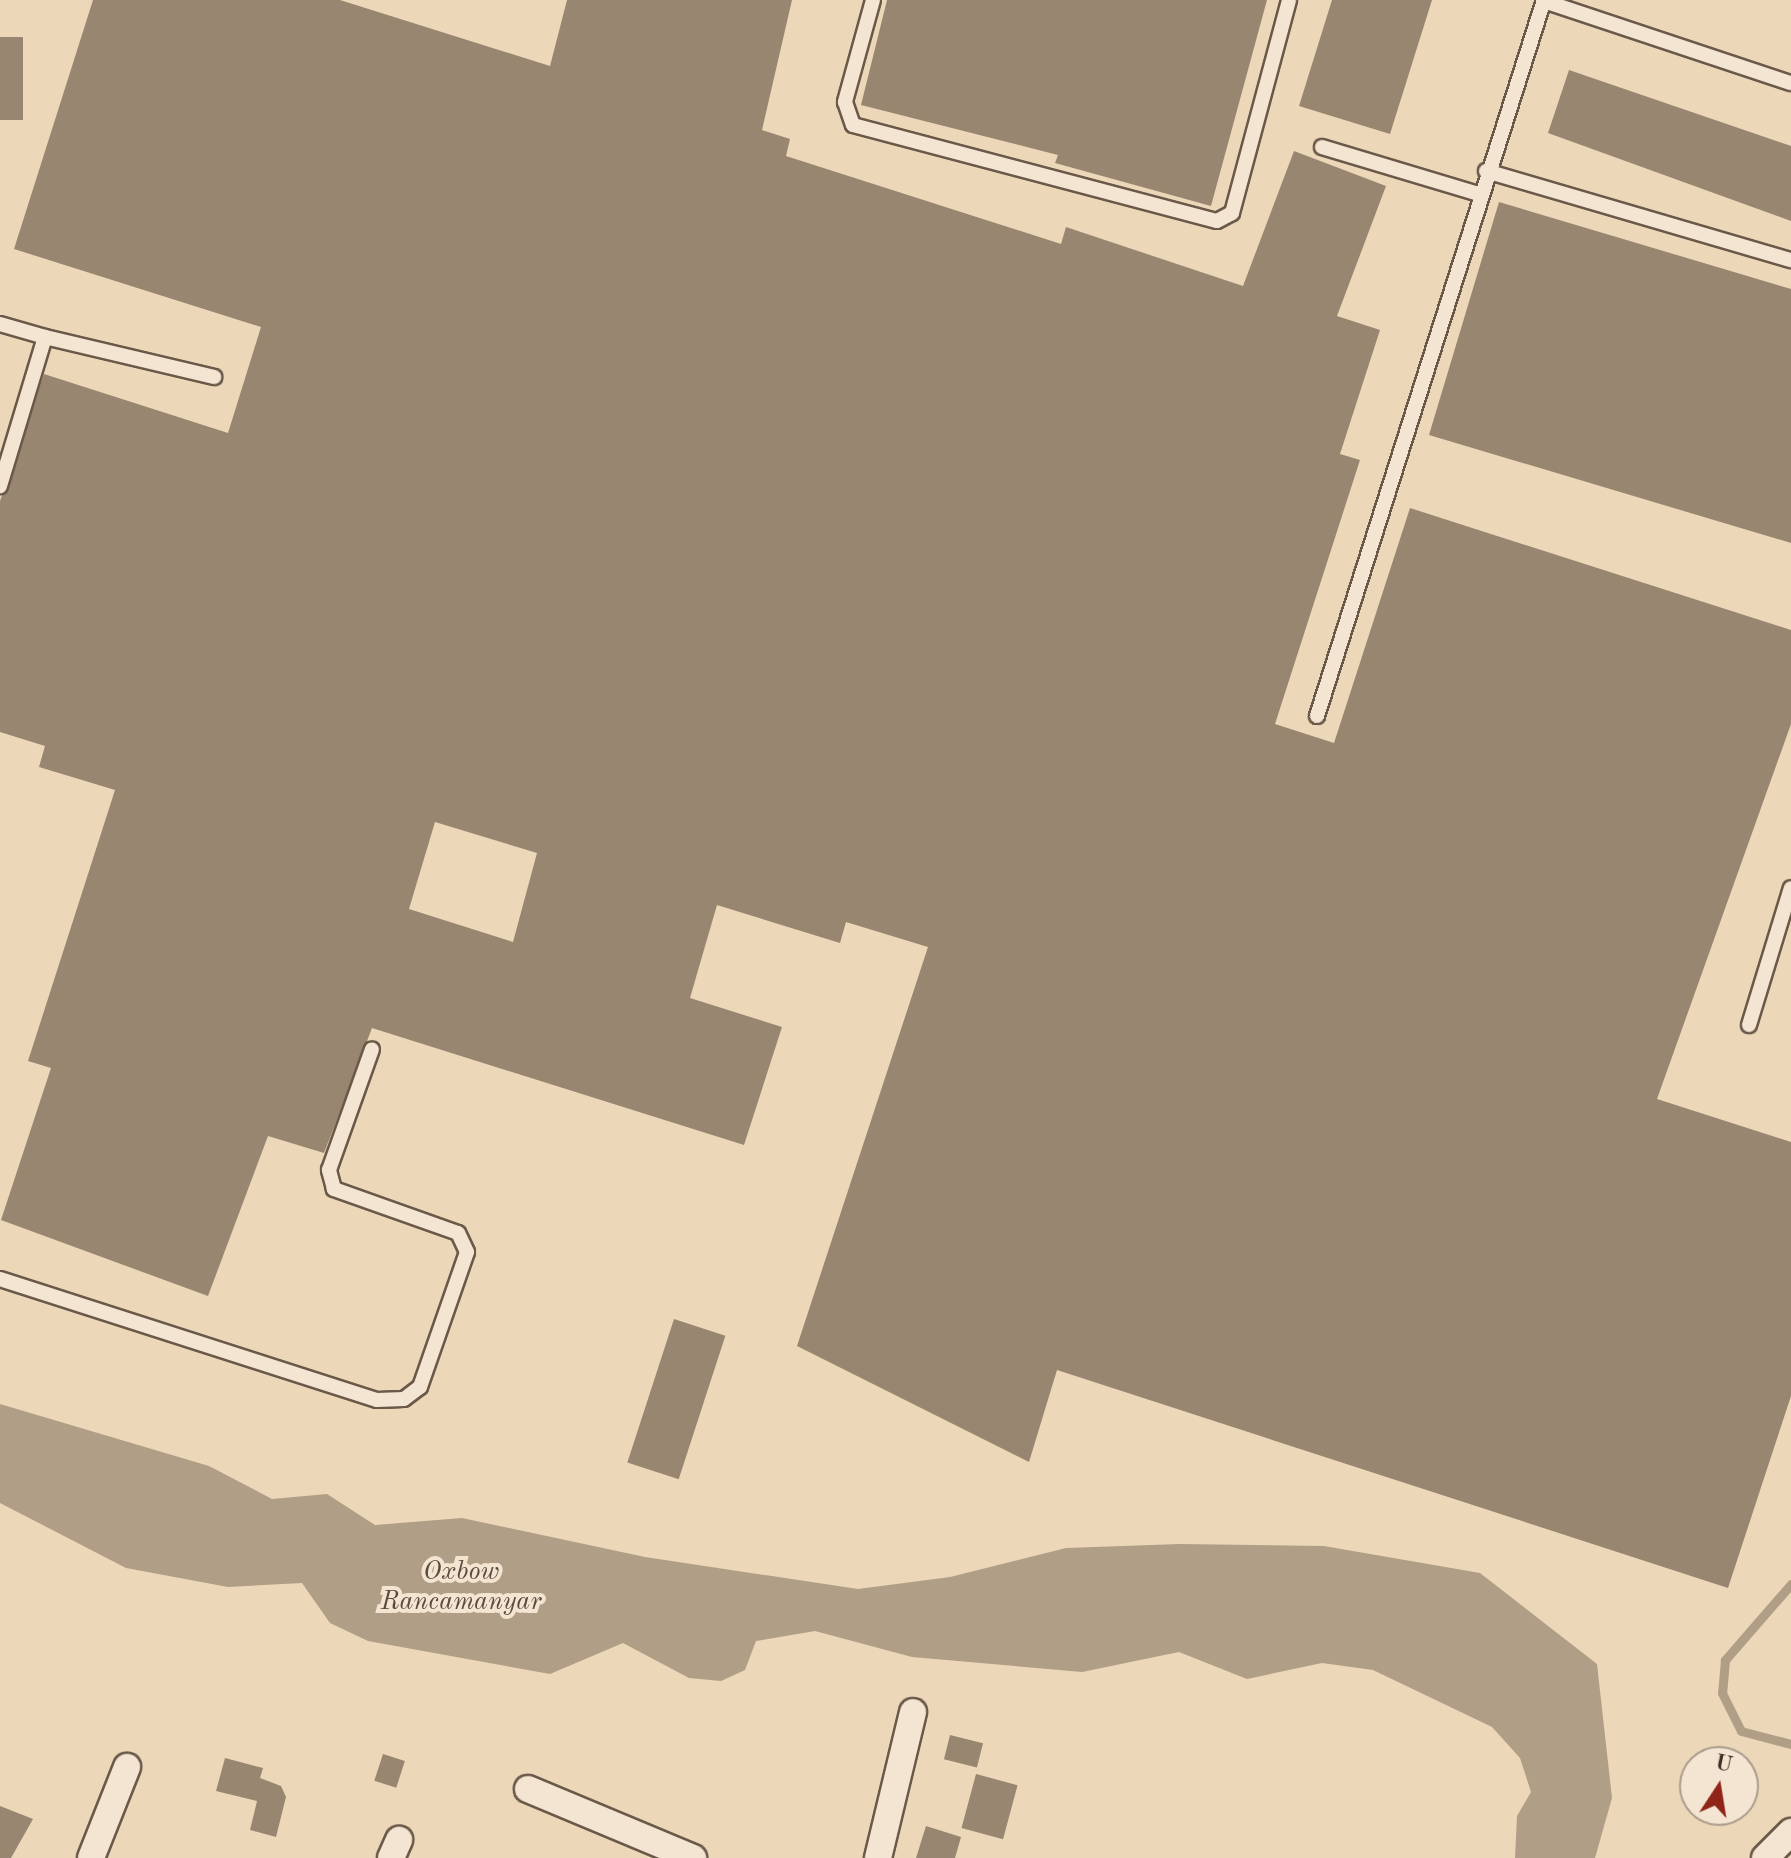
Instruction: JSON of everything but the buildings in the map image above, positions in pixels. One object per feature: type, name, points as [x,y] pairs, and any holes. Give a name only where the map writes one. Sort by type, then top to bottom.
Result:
[{"type":"street","points":[[878,1858],[913,1712]]},
{"type":"street","points":[[91,1858],[127,1767]]},
{"type":"street","points":[[528,1789],[693,1858]]},
{"type":"street","points":[[1765,1858],[1791,1832]]},
{"type":"lane","points":[[873,0],[845,102],[853,125],[1217,221],[1232,213],[1289,0]]},
{"type":"lane","points":[[1317,716],[1486,171],[1544,0],[1588,7],[1791,83]]},
{"type":"lane","points":[[1322,147],[1479,194]]},
{"type":"lane","points":[[1486,171],[1791,260]]},
{"type":"lane","points":[[0,324],[214,377]]},
{"type":"lane","points":[[0,486],[45,337]]},
{"type":"lane","points":[[1749,1025],[1791,888]]},
{"type":"lane","points":[[0,1279],[377,1400],[404,1399],[420,1387],[467,1252],[458,1233],[334,1189],[329,1170],[372,1049]]},
{"type":"water","name":"Oxbow Rancamanyar","points":[[0,1404],[209,1466],[272,1499],[327,1494],[375,1525],[462,1518],[645,1557],[858,1589],[950,1577],[1066,1548],[1180,1544],[1324,1546],[1480,1573],[1597,1664],[1612,1798],[1595,1858],[1515,1858],[1517,1816],[1531,1792],[1520,1758],[1492,1727],[1373,1670],[1322,1663],[1247,1679],[1179,1652],[1082,1672],[912,1657],[815,1631],[756,1641],[745,1670],[721,1681],[689,1678],[623,1643],[550,1674],[368,1641],[330,1623],[302,1583],[228,1587],[126,1568],[0,1503]]},
{"type":"waterway","points":[[1791,1584],[1725,1660],[1722,1693],[1741,1731],[1791,1744]]}]
